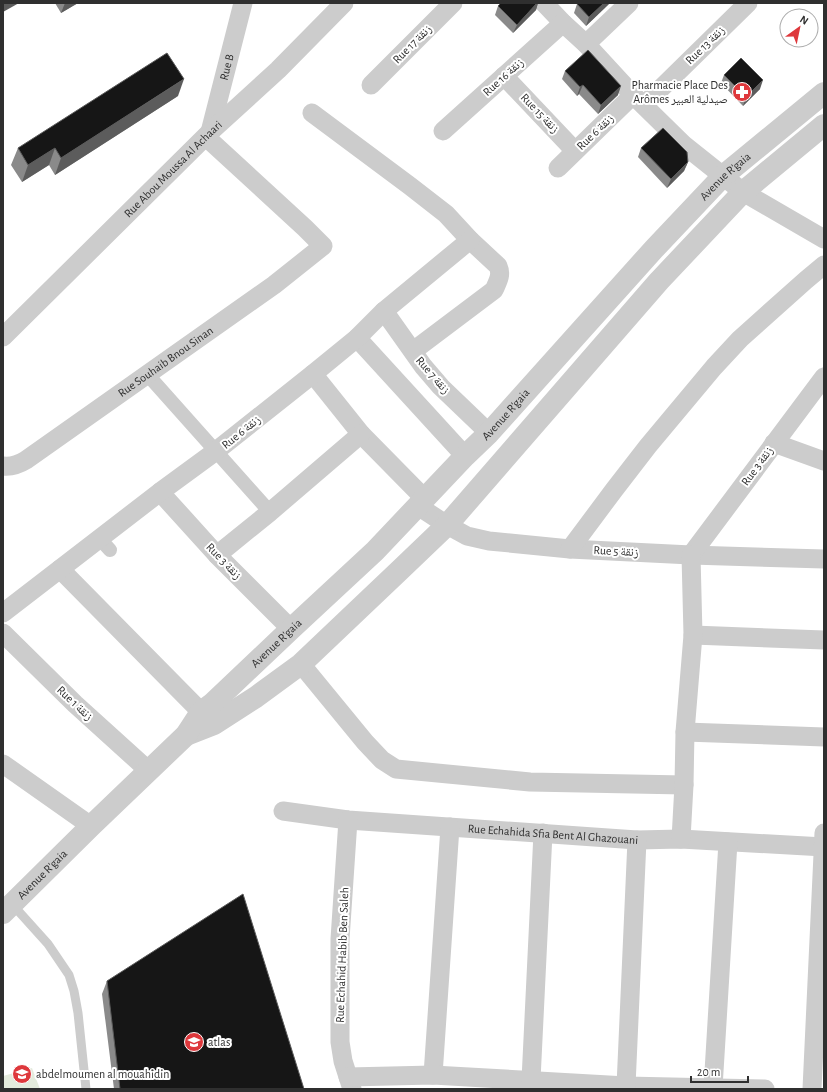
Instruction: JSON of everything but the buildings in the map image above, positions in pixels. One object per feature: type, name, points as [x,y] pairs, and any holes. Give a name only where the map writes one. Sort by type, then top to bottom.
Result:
[{"type":"street","name":"Rue B","points":[[208,134],[243,3]]},
{"type":"street","name":"Rue Abou Moussa Al Achaari","points":[[3,337],[208,134],[278,70],[344,3]]},
{"type":"street","name":"Rue 17 زنقة","points":[[371,85],[453,3]]},
{"type":"street","points":[[544,3],[586,44],[684,146],[743,192],[824,239]]},
{"type":"street","points":[[586,44],[629,3]]},
{"type":"street","name":"Rue 13 زنقة","points":[[639,100],[748,3]]},
{"type":"street","name":"Rue 16 زنقة","points":[[443,131],[563,23]]},
{"type":"street","name":"Rue 15 زنقة","points":[[504,76],[576,150]]},
{"type":"street","name":"Avenue R'gaia","points":[[208,718],[213,703],[375,551],[489,432],[654,249],[723,176],[824,92]]},
{"type":"street","name":"Rue 6 زنقة","points":[[558,168],[576,150],[639,100]]},
{"type":"street","points":[[312,113],[446,214],[470,240],[498,266],[500,278],[494,290],[412,351]]},
{"type":"street","name":"Avenue R'gaia","points":[[8,908],[186,735],[208,718],[256,697],[301,664],[447,525],[659,281],[743,192],[824,125]]},
{"type":"street","name":"Rue Souhaib Bnou Sinan","points":[[3,466],[11,467],[26,460],[274,285],[323,246],[208,134]]},
{"type":"street","name":"Rue 6 زنقة","points":[[3,613],[60,569],[105,544],[160,492],[216,451],[358,338],[384,311],[470,240]]},
{"type":"street","points":[[570,549],[648,446],[714,367],[740,339],[824,265]]},
{"type":"street","name":"Rue 7 زنقة","points":[[384,311],[423,366],[441,387],[489,432]]},
{"type":"street","points":[[358,338],[465,456]]},
{"type":"street","points":[[147,374],[270,512]]},
{"type":"street","name":"Rue 5 زنقة","points":[[313,374],[361,434],[421,502],[447,525],[468,536],[489,541],[570,549],[824,559]]},
{"type":"street","name":"Rue 3 زنقة","points":[[692,555],[824,377]]},
{"type":"street","points":[[218,555],[361,434]]},
{"type":"street","points":[[774,443],[824,461]]},
{"type":"street","name":"Rue 3 زنقة","points":[[160,492],[218,555],[291,629]]},
{"type":"street","points":[[682,839],[685,732],[693,635],[692,555]]},
{"type":"street","points":[[60,569],[208,718]]},
{"type":"street","name":"Rue 1 زنقة","points":[[3,633],[75,704],[149,771]]},
{"type":"street","points":[[693,635],[824,640]]},
{"type":"street","points":[[301,664],[365,742],[382,760],[396,769],[530,782],[684,785]]},
{"type":"street","points":[[685,732],[824,737]]},
{"type":"street","points":[[3,765],[91,826]]},
{"type":"street","name":"Rue Echahida Sfia Bent Al Ghazouani","points":[[283,811],[348,820],[638,840],[682,839],[728,842],[824,842]]},
{"type":"street","name":"Rue Echahid Habib Ben Saleh","points":[[348,820],[340,939],[340,1042],[343,1061],[350,1083]]},
{"type":"street","points":[[433,1075],[450,827]]},
{"type":"street","points":[[531,1080],[543,833]]},
{"type":"street","points":[[626,1086],[638,840]]},
{"type":"street","points":[[714,1088],[728,842]]},
{"type":"street","points":[[812,1089],[824,842]]},
{"type":"street","points":[[350,1083],[433,1075],[626,1086],[765,1089]]},
{"type":"lane","points":[[8,908],[48,944],[69,975],[78,1013],[86,1089]]},
{"type":"shaded area","points":[[32,1068],[40,1089],[3,1089],[3,1076]]},
{"type":"place","name":"Pharmacie Place Des Arômes صيدلية العبير","points":[[742,92]]},
{"type":"place","name":"atlas","points":[[194,1042]]},
{"type":"place","name":"abdelmoumen al mouahidin","points":[[22,1074]]}]
